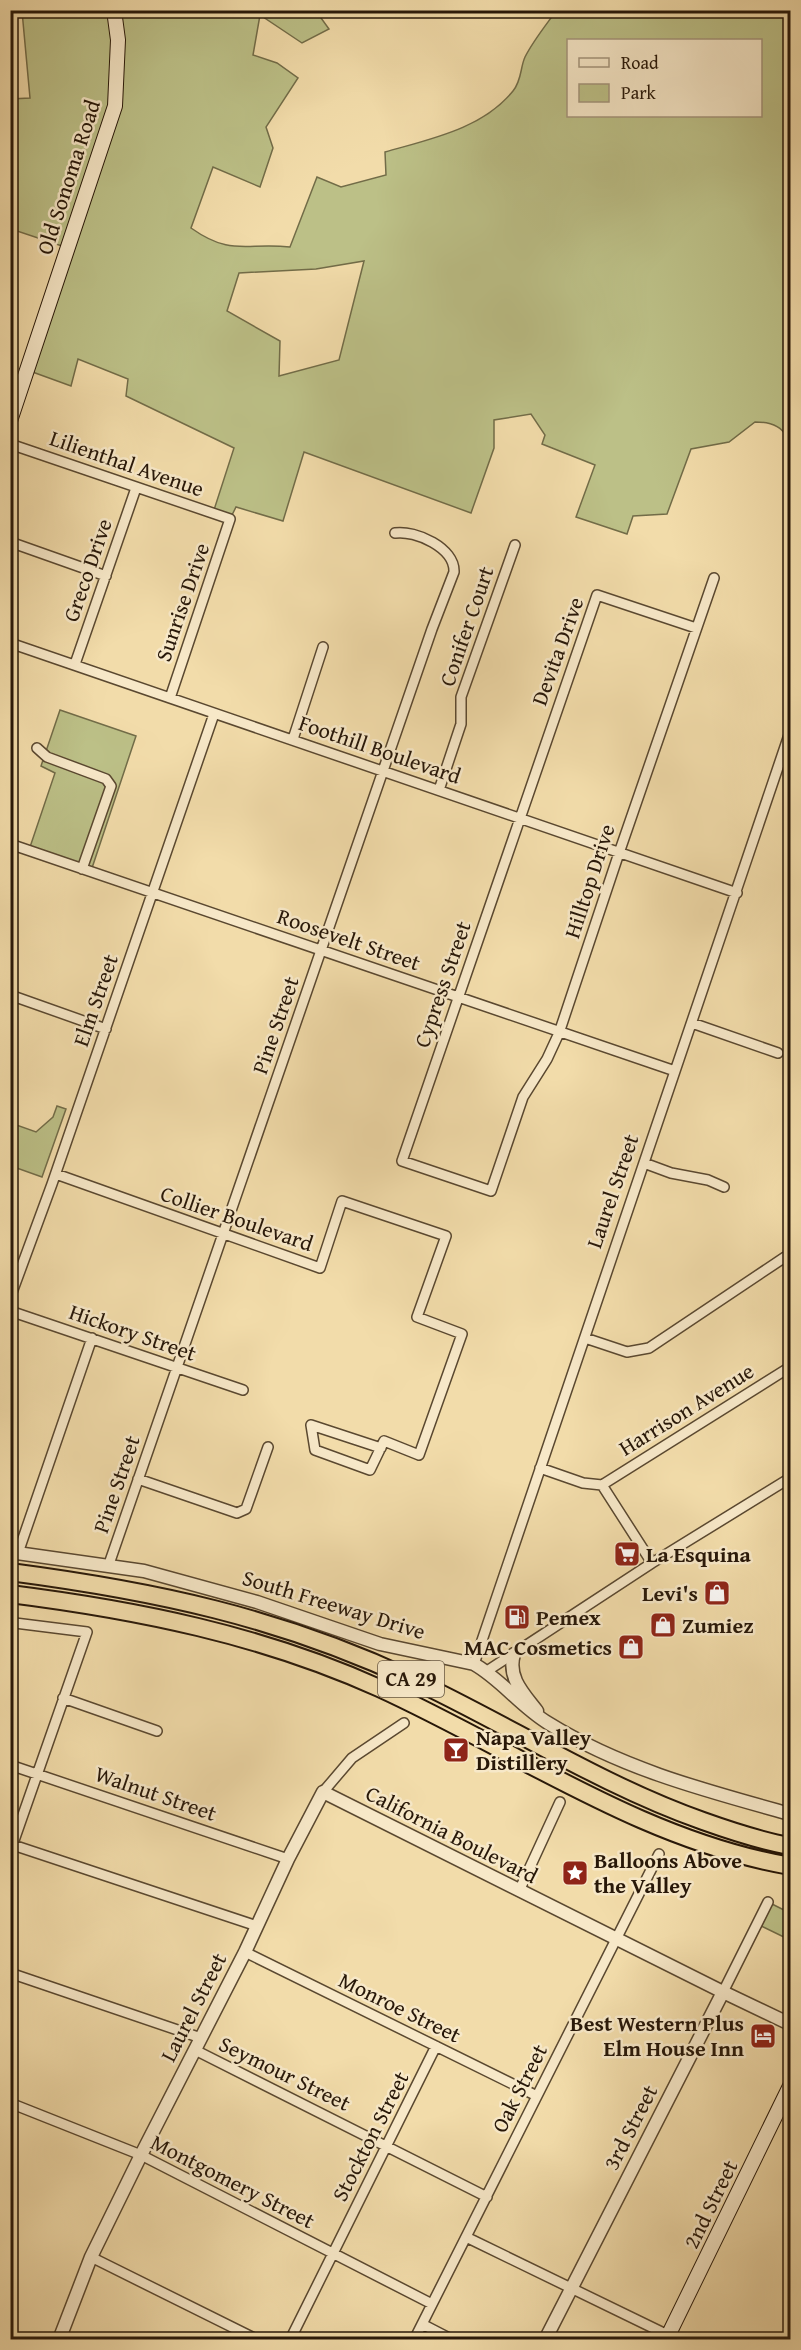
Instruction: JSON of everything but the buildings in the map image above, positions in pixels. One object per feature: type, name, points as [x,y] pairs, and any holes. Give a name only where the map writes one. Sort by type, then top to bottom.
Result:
[{"type":"highway","name":"CA 29","points":[[10,1572],[109,1585],[177,1599],[246,1617],[314,1639],[412,1680],[616,1785],[669,1809],[723,1828],[790,1846]]},
{"type":"highway","name":"CA 29","points":[[10,1594],[106,1607],[174,1620],[243,1638],[310,1661],[409,1702],[607,1804],[661,1829],[716,1849],[790,1866]]},
{"type":"highway","points":[[661,1829],[732,1859],[790,1873]]},
{"type":"main road","name":"Old Sonoma Road","points":[[10,421],[115,106],[118,40],[114,10]]},
{"type":"main road","name":"2nd Street","points":[[671,2338],[790,2086]]},
{"type":"street","name":"Lilienthal Avenue","points":[[10,444],[230,519]]},
{"type":"street","name":"Greco Drive","points":[[75,664],[136,488]]},
{"type":"street","name":"Sunrise Drive","points":[[170,698],[230,519]]},
{"type":"street","name":"Pine Street","points":[[109,1564],[454,572],[454,565],[446,553],[424,539],[402,532],[395,533]]},
{"type":"street","points":[[10,542],[106,576]]},
{"type":"street","name":"Conifer Court","points":[[439,790],[461,724],[461,697],[514,545]]},
{"type":"street","name":"Hilltop Drive","points":[[490,1191],[523,1097],[547,1059],[559,1034],[714,578]]},
{"type":"street","name":"Devita Drive","points":[[519,818],[597,595],[696,628]]},
{"type":"street","name":"Foothill Boulevard","points":[[10,643],[737,893]]},
{"type":"street","points":[[293,739],[323,647]]},
{"type":"street","name":"Elm Street","points":[[10,1298],[56,1174],[214,714]]},
{"type":"street","name":"Laurel Street","points":[[474,1664],[790,734]]},
{"type":"street","points":[[37,748],[47,756],[106,778],[111,786],[82,868]]},
{"type":"street","name":"Cypress Street","points":[[490,1191],[402,1161],[519,818]]},
{"type":"street","name":"Roosevelt Street","points":[[10,844],[458,997],[559,1034],[675,1071]]},
{"type":"street","points":[[10,995],[106,1029]]},
{"type":"street","points":[[692,1023],[778,1053]]},
{"type":"street","points":[[644,1163],[671,1173],[708,1180],[724,1187]]},
{"type":"street","name":"Collier Boulevard","points":[[56,1174],[320,1268],[342,1201],[446,1236],[417,1317],[462,1334],[419,1455],[384,1442],[381,1448],[370,1470],[315,1450],[311,1425],[381,1448]]},
{"type":"street","points":[[585,1338],[627,1352],[649,1348],[790,1254]]},
{"type":"street","name":"Hickory Street","points":[[10,1311],[243,1390]]},
{"type":"street","points":[[14,1552],[92,1338]]},
{"type":"street","name":"Harrison Avenue","points":[[602,1485],[790,1366]]},
{"type":"street","points":[[138,1479],[237,1513],[246,1509],[268,1447]]},
{"type":"street","points":[[540,1468],[583,1483],[602,1485],[652,1563]]},
{"type":"street","points":[[487,1671],[652,1563],[790,1478]]},
{"type":"street","name":"South Freeway Drive","points":[[14,1552],[109,1564],[144,1571],[250,1600],[395,1648],[474,1664],[487,1671],[520,1703],[548,1723],[584,1743],[654,1774],[790,1814]]},
{"type":"street","points":[[15,1623],[87,1632],[37,1773],[14,1827],[12,1848],[257,1926]]},
{"type":"street","points":[[514,1654],[511,1663],[513,1676],[548,1723]]},
{"type":"street","points":[[63,1698],[157,1731]]},
{"type":"street","name":"Laurel Street","points":[[59,2340],[91,2257],[323,1792],[352,1758],[404,1723]]},
{"type":"street","name":"Walnut Street","points":[[10,1765],[288,1859]]},
{"type":"street","name":"California Boulevard","points":[[323,1792],[790,2024]]},
{"type":"street","points":[[519,1891],[560,1802]]},
{"type":"street","name":"Oak Street","points":[[414,2340],[659,1854]]},
{"type":"street","name":"3rd Street","points":[[545,2340],[768,1902]]},
{"type":"street","name":"Monroe Street","points":[[245,1952],[537,2096]]},
{"type":"street","name":"Seymour Street","points":[[10,1973],[201,2038]]},
{"type":"street","name":"Stockton Street","points":[[290,2340],[436,2046]]},
{"type":"street","name":"Seymour Street","points":[[195,2050],[487,2196]]},
{"type":"street","name":"Montgomery Street","points":[[10,2103],[141,2155],[432,2304]]},
{"type":"street","points":[[466,2237],[671,2338]]},
{"type":"street","points":[[91,2257],[258,2340]]},
{"type":"street","points":[[422,2324],[453,2340]]},
{"type":"green space","points":[[22,11],[316,11],[329,29],[302,43],[260,15],[253,55],[277,63],[298,78],[266,127],[273,148],[260,187],[213,167],[191,228],[205,237],[229,245],[290,247],[317,177],[341,187],[386,175],[385,152],[454,131],[486,115],[516,87],[525,57],[556,11],[790,11],[790,449],[787,438],[777,426],[755,422],[729,442],[691,449],[667,514],[633,516],[627,534],[576,517],[595,465],[542,444],[545,435],[531,414],[494,420],[494,448],[471,513],[304,452],[283,521],[236,507],[230,519],[213,513],[234,448],[126,396],[128,379],[78,359],[71,386],[27,370],[68,248],[11,229],[10,99],[30,98]],"holes":[[[364,261],[339,360],[279,376],[280,341],[227,311],[239,273],[316,269]]]},
{"type":"green space","points":[[60,710],[136,736],[91,871],[29,850],[55,773],[41,766]]},
{"type":"green space","points":[[57,1106],[66,1109],[42,1177],[11,1166],[11,1123],[36,1132],[53,1117]]},
{"type":"green space","points":[[768,1902],[790,1913],[790,1940],[757,1924]]},
{"type":"place","name":"La Esquina","points":[[627,1554]]},
{"type":"place","name":"Levi's","points":[[717,1593]]},
{"type":"place","name":"Pemex","points":[[517,1617]]},
{"type":"place","name":"Zumiez","points":[[663,1625]]},
{"type":"place","name":"MAC Cosmetics","points":[[631,1647]]},
{"type":"place","name":"Napa Valley Distillery","points":[[456,1750]]},
{"type":"place","name":"Balloons Above the Valley","points":[[575,1873]]},
{"type":"place","name":"Best Western Plus Elm House Inn","points":[[763,2036]]}]
